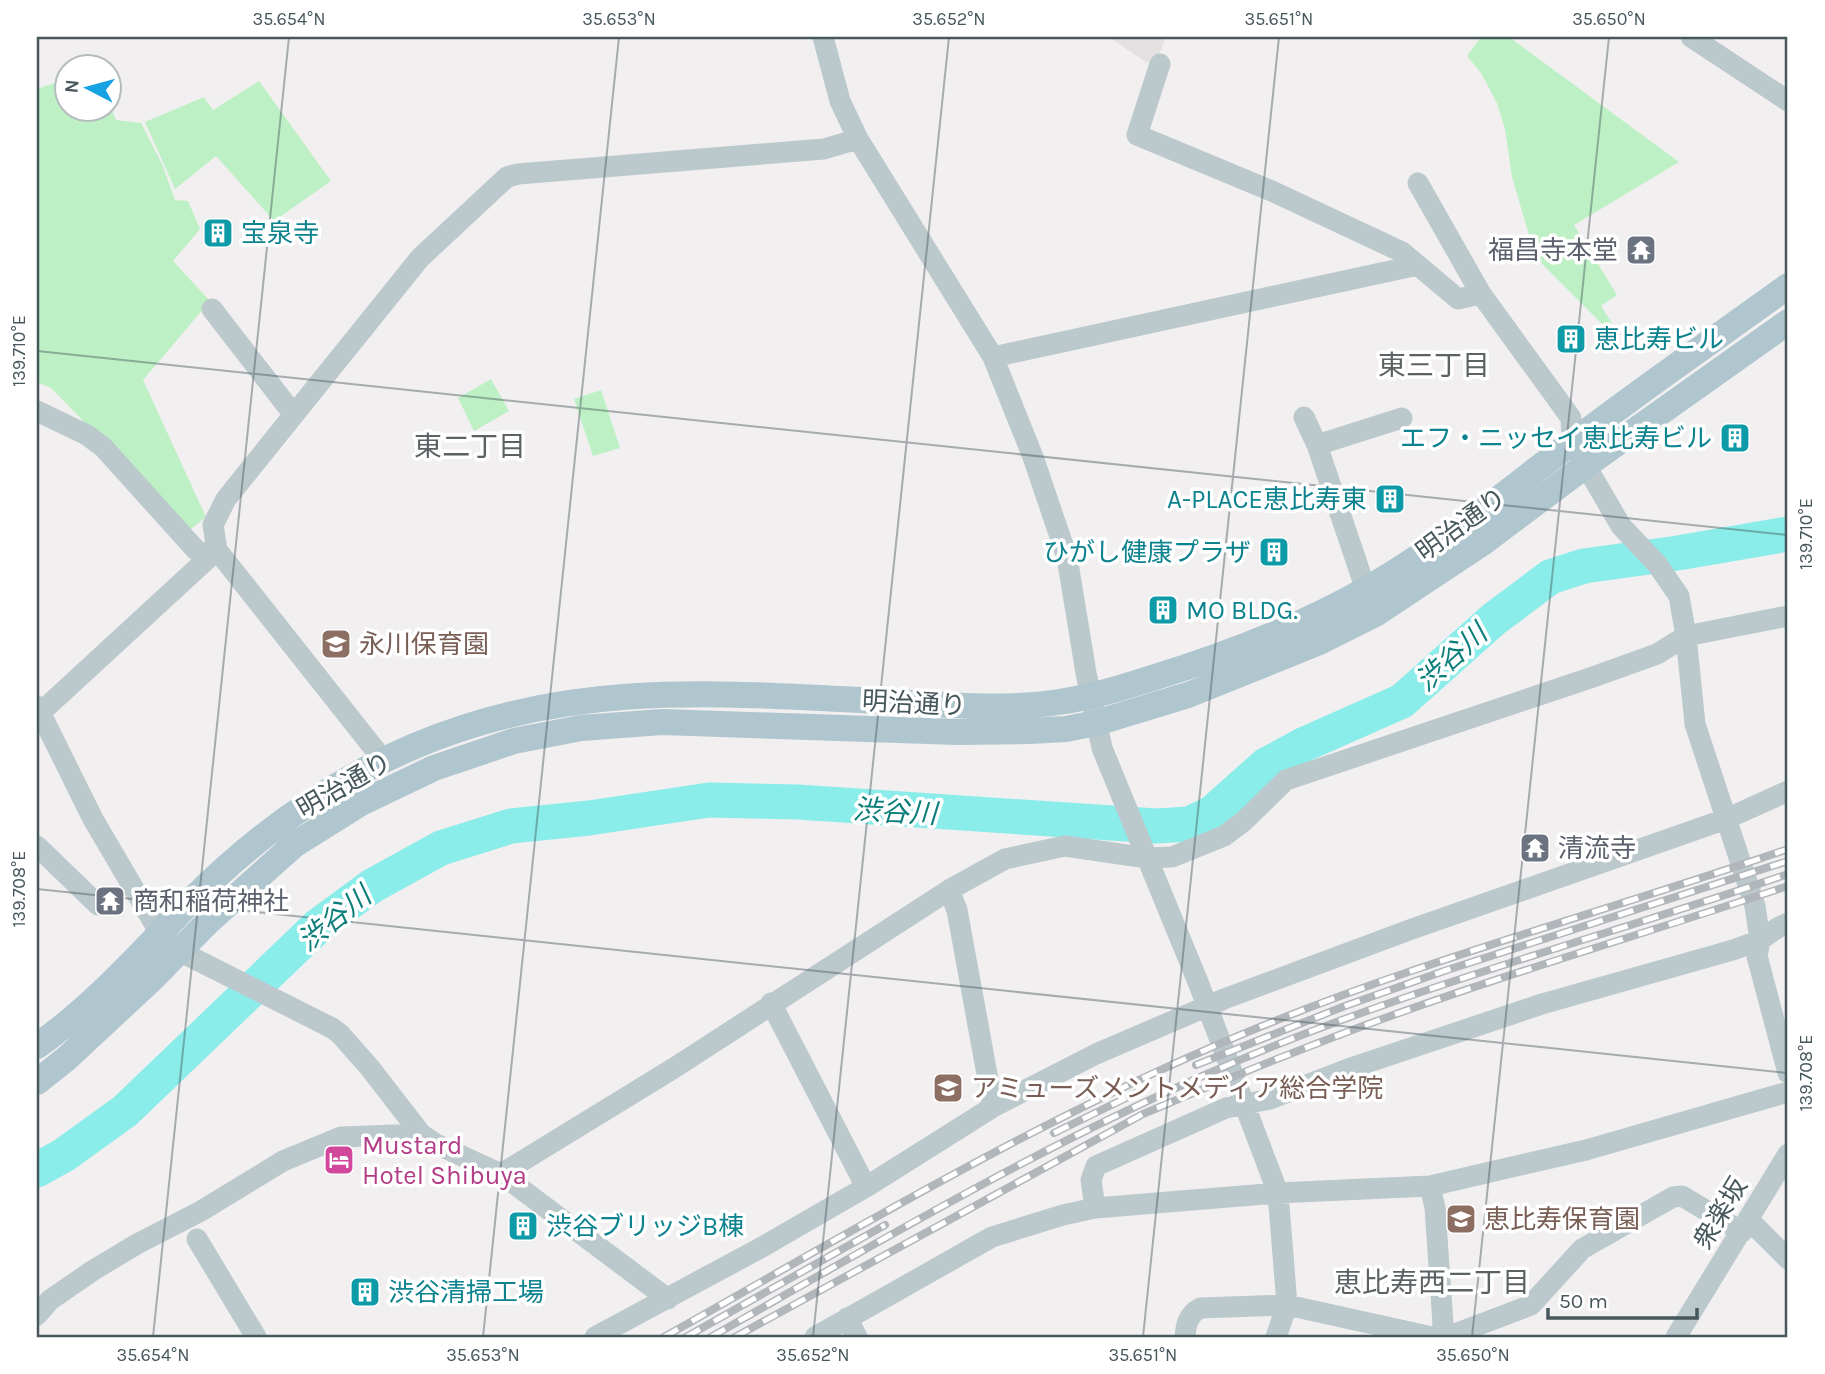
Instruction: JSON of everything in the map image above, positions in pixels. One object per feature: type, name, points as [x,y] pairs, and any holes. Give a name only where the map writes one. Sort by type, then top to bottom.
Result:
[{"type":"main road","name":"明治通り","points":[[37,1082],[66,1059],[170,943],[191,902],[278,824],[311,800],[416,745],[486,721],[550,705],[607,697],[665,694],[992,706],[1050,703],[1091,695],[1180,669],[1304,620],[1366,590],[1466,522],[1788,286]]},
{"type":"main road","name":"明治通り","points":[[37,1046],[293,845],[327,823],[361,803],[434,768],[514,741],[581,728],[635,723],[994,732],[1066,729],[1096,723],[1188,695],[1254,670],[1317,643],[1377,612],[1481,544],[1585,466],[1788,322]]},
{"type":"street","points":[[823,37],[840,101],[858,139],[993,357],[1068,557],[1102,748],[1246,1104],[1278,1193],[1287,1305],[1276,1337]]},
{"type":"street","points":[[1691,37],[1788,101]]},
{"type":"street","points":[[1160,64],[1137,135],[1274,192],[1402,252],[1458,299],[1481,295]]},
{"type":"street","points":[[384,761],[214,553],[213,525],[226,499],[420,258],[507,177],[824,149],[858,139]]},
{"type":"street","points":[[1418,183],[1481,295],[1572,418],[1572,442],[1621,526],[1657,564],[1679,596],[1695,724],[1755,906],[1760,940],[1757,956],[1788,1073]]},
{"type":"street","points":[[993,357],[1418,265]]},
{"type":"street","points":[[212,309],[294,415]]},
{"type":"street","points":[[37,411],[87,435],[103,447],[197,550],[214,553]]},
{"type":"street","points":[[1304,417],[1317,445],[1366,590]]},
{"type":"street","points":[[1317,445],[1402,418]]},
{"type":"street","points":[[214,553],[39,709],[93,819],[170,943],[340,1034],[421,1134],[436,1144],[501,1174],[668,1299]]},
{"type":"street","points":[[501,1174],[674,1068],[949,890],[1005,859],[1065,846],[1145,852],[1172,857],[1224,836],[1244,821],[1286,780],[1657,654],[1686,636],[1788,616]]},
{"type":"street","points":[[595,1337],[668,1299],[866,1187],[993,1107],[1096,1054],[1206,1006],[1425,925],[1726,819],[1788,791]]},
{"type":"street","points":[[37,846],[98,905]]},
{"type":"street","points":[[949,890],[957,910],[993,1107]]},
{"type":"street","points":[[1095,1208],[1091,1180],[1096,1166],[1226,1108],[1270,1099],[1348,1069],[1542,1004],[1733,950],[1760,940],[1788,923]]},
{"type":"street","points":[[771,1003],[866,1187]]},
{"type":"street","points":[[815,1337],[992,1237],[1095,1208],[1278,1193],[1430,1186],[1586,1150],[1788,1092]]},
{"type":"street","points":[[37,1315],[50,1300],[92,1271],[273,1170],[283,1161],[341,1137],[421,1134]]},
{"type":"street","name":"衆楽坂","points":[[1676,1337],[1788,1154]]},
{"type":"street","points":[[1430,1186],[1435,1208],[1442,1311],[1441,1337]]},
{"type":"street","points":[[1447,1337],[1531,1304],[1582,1249],[1673,1197],[1682,1196],[1745,1226],[1788,1259]]},
{"type":"street","points":[[197,1239],[256,1337]]},
{"type":"street","points":[[1185,1337],[1186,1324],[1192,1312],[1200,1308],[1287,1305],[1432,1337]]},
{"type":"street","points":[[847,1318],[858,1337]]},
{"type":"shaded area","points":[[1109,37],[1166,37],[1159,55],[1147,63]]},
{"type":"green space","points":[[1481,37],[1509,37],[1679,162],[1574,225],[1617,295],[1601,306],[1612,323],[1606,328],[1542,264],[1529,235],[1512,177],[1505,129],[1497,103],[1481,73],[1467,56]]},
{"type":"green space","points":[[259,81],[331,181],[274,221],[216,156],[175,189],[145,122],[204,97],[213,110]]},
{"type":"green space","points":[[52,84],[52,122],[141,123],[162,164],[175,200],[188,201],[200,229],[173,261],[210,301],[143,380],[206,517],[190,530],[51,388],[37,382],[37,89]]},
{"type":"green space","points":[[491,379],[509,411],[474,431],[458,398]]},
{"type":"green space","points":[[601,390],[620,448],[593,456],[574,399]]},
{"type":"waterway","name":"渋谷川","points":[[37,1170],[64,1155],[125,1111],[319,925],[372,886],[441,848],[511,826],[589,818],[709,800],[798,802],[1156,826],[1189,824],[1212,813],[1266,765],[1305,744],[1402,701],[1494,619],[1550,577],[1584,566],[1788,534]]},
{"type":"railway","points":[[664,1337],[947,1178],[1164,1068],[1306,1009],[1442,960],[1788,849]]},
{"type":"railway","points":[[1196,1065],[1345,1006],[1444,971],[1788,861]]},
{"type":"railway","points":[[711,1337],[1017,1166],[1207,1074],[1278,1044],[1422,992],[1788,874]]},
{"type":"railway","points":[[735,1337],[1143,1114],[1408,1010],[1788,886]]},
{"type":"railway","points":[[1054,1133],[1136,1093]]},
{"type":"railway","points":[[686,1337],[885,1225]]},
{"type":"place","name":"宝泉寺","points":[[218,233]]},
{"type":"place","name":"福昌寺本堂","points":[[1641,250]]},
{"type":"place","name":"恵比寿ビル","points":[[1571,339]]},
{"type":"place","name":"エフ・ニッセイ恵比寿ビル","points":[[1735,438]]},
{"type":"place","name":"A-PLACE恵比寿東","points":[[1390,499]]},
{"type":"place","name":"ひがし健康プラザ","points":[[1274,552]]},
{"type":"place","name":"MO BLDG.","points":[[1163,610]]},
{"type":"place","name":"永川保育園","points":[[336,644]]},
{"type":"place","name":"清流寺","points":[[1535,848]]},
{"type":"place","name":"商和稲荷神社","points":[[110,901]]},
{"type":"place","name":"アミューズメントメディア総合学院","points":[[948,1088]]},
{"type":"place","name":"Mustard Hotel Shibuya","points":[[339,1160]]},
{"type":"place","name":"恵比寿保育園","points":[[1461,1219]]},
{"type":"place","name":"渋谷ブリッジB棟","points":[[523,1226]]},
{"type":"place","name":"渋谷清掃工場","points":[[365,1292]]},
{"type":"district","name":"東三丁目","points":[[1434,365]]},
{"type":"district","name":"東二丁目","points":[[470,446]]},
{"type":"district","name":"恵比寿西二丁目","points":[[1432,1282]]}]
